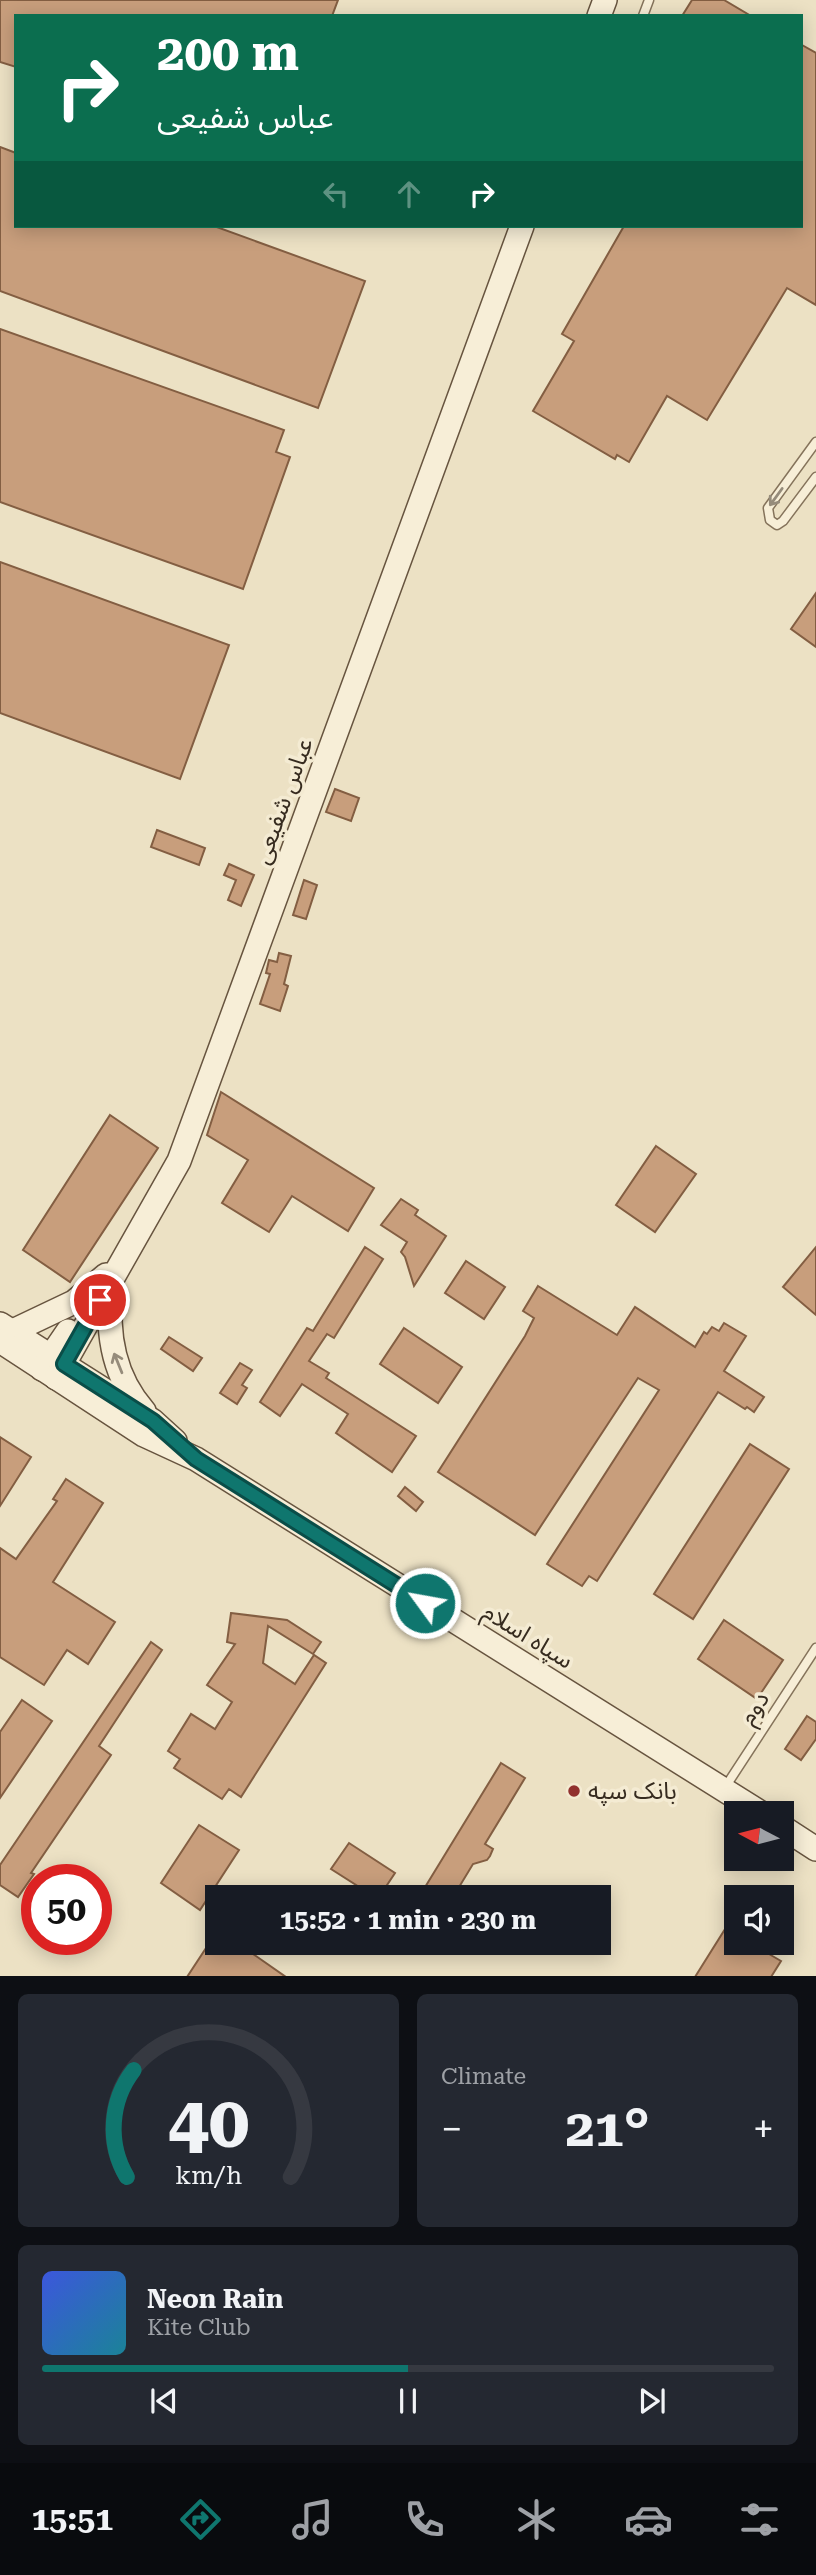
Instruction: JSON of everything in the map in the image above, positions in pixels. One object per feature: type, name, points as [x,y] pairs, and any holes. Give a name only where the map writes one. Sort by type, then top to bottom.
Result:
[{"type":"main road","name":"عباس شفیعی","points":[[109,1277],[172,1158],[508,228]]},
{"type":"main road","name":"عباس شفیعی","points":[[53,1367],[179,1161],[521,228]]},
{"type":"main road","points":[[4,1332],[74,1302],[109,1277]]},
{"type":"main road","points":[[109,1277],[110,1338],[115,1358],[135,1401],[153,1421]]},
{"type":"main road","name":"سپاه اسلام","points":[[4,1332],[144,1435],[196,1459],[742,1801]]},
{"type":"main road","name":"سپاه اسلام","points":[[53,1367],[153,1421],[196,1459]]},
{"type":"main road","points":[[794,1835],[816,1849]]},
{"type":"lane","points":[[816,442],[768,508],[770,520],[778,525],[783,521],[816,477]]},
{"type":"lane","name":"دوم","points":[[724,1789],[816,1648]]},
{"type":"building","points":[[0,0],[338,0],[333,14],[14,14],[14,66],[0,62]]},
{"type":"building","points":[[692,0],[724,0],[748,14],[683,14]]},
{"type":"building","points":[[803,46],[816,53],[816,305],[787,288],[707,420],[667,396],[629,462],[617,455],[615,459],[533,411],[574,341],[562,334],[623,228],[803,228]]},
{"type":"building","points":[[0,147],[14,152],[14,228],[219,228],[365,281],[318,408],[0,291]]},
{"type":"building","points":[[0,329],[284,430],[276,452],[290,457],[243,589],[0,502]]},
{"type":"building","points":[[0,562],[229,645],[180,779],[0,713]]},
{"type":"building","points":[[816,593],[816,647],[791,629]]},
{"type":"building","points":[[335,789],[359,798],[351,821],[326,812]]},
{"type":"building","points":[[157,830],[205,848],[199,865],[151,847]]},
{"type":"building","points":[[229,864],[254,875],[241,906],[228,900],[236,880],[224,875]]},
{"type":"building","points":[[304,880],[317,885],[306,919],[293,915]]},
{"type":"building","points":[[279,953],[291,956],[284,984],[288,986],[280,1011],[260,1004],[270,974],[266,973],[269,960],[277,962]]},
{"type":"building","points":[[221,1092],[374,1188],[348,1231],[292,1196],[269,1232],[222,1203],[248,1160],[207,1135]]},
{"type":"building","points":[[110,1115],[158,1148],[70,1282],[23,1250]]},
{"type":"building","points":[[656,1146],[696,1174],[655,1232],[616,1205]]},
{"type":"building","points":[[401,1199],[418,1210],[415,1215],[446,1236],[414,1286],[401,1252],[407,1242],[381,1225]]},
{"type":"building","points":[[365,1247],[383,1259],[334,1338],[327,1334],[309,1361],[329,1373],[326,1378],[416,1436],[392,1472],[336,1433],[348,1414],[302,1384],[280,1416],[260,1402],[307,1328],[313,1331]]},
{"type":"building","points":[[816,1247],[816,1315],[783,1287]]},
{"type":"building","points":[[466,1261],[505,1287],[484,1319],[445,1293]]},
{"type":"building","points":[[538,1286],[617,1335],[635,1307],[695,1347],[704,1332],[707,1334],[712,1327],[719,1331],[724,1323],[746,1336],[724,1371],[764,1397],[754,1412],[718,1392],[597,1581],[589,1576],[582,1586],[547,1564],[659,1390],[638,1378],[535,1535],[438,1472],[525,1336],[534,1318],[523,1311]]},
{"type":"building","points":[[404,1328],[462,1367],[438,1403],[380,1364]]},
{"type":"building","points":[[169,1337],[202,1358],[193,1371],[161,1349]]},
{"type":"building","points":[[240,1363],[252,1370],[242,1385],[247,1388],[237,1404],[220,1393]]},
{"type":"building","points":[[0,1437],[31,1457],[0,1506]]},
{"type":"building","points":[[750,1444],[789,1469],[693,1619],[654,1594]]},
{"type":"building","points":[[66,1479],[103,1503],[53,1582],[115,1622],[88,1664],[67,1650],[44,1685],[0,1657],[0,1548],[16,1559],[57,1501],[53,1499]]},
{"type":"building","points":[[405,1487],[423,1502],[416,1511],[398,1496]]},
{"type":"building","points":[[231,1613],[287,1620],[321,1642],[313,1654],[268,1626],[263,1663],[295,1684],[314,1655],[326,1663],[241,1797],[229,1789],[222,1799],[174,1768],[180,1759],[168,1751],[191,1714],[215,1729],[232,1702],[207,1685],[235,1644],[227,1642]]},
{"type":"building","points":[[724,1620],[783,1660],[757,1699],[698,1659]]},
{"type":"building","points":[[151,1642],[162,1650],[99,1746],[111,1755],[37,1864],[21,1864],[21,1893],[18,1897],[0,1885],[0,1865]]},
{"type":"building","points":[[22,1700],[52,1721],[0,1798],[0,1732]]},
{"type":"building","points":[[807,1716],[816,1722],[816,1739],[801,1760],[785,1749]]},
{"type":"building","points":[[501,1763],[525,1778],[485,1844],[493,1849],[487,1860],[473,1864],[460,1885],[426,1885]]},
{"type":"building","points":[[199,1825],[239,1850],[216,1885],[205,1885],[205,1902],[200,1910],[161,1883]]},
{"type":"building","points":[[349,1843],[395,1873],[387,1885],[356,1885],[331,1869]]},
{"type":"building","points":[[724,1931],[724,1955],[771,1955],[781,1961],[772,1976],[696,1976]]},
{"type":"building","points":[[205,1950],[205,1955],[255,1955],[285,1976],[188,1976]]},
{"type":"place","name":"بانک سپه","points":[[574,1791]]},
{"type":"route","points":[[100,1300],[64,1364],[153,1421],[196,1459],[425,1603]]}]
